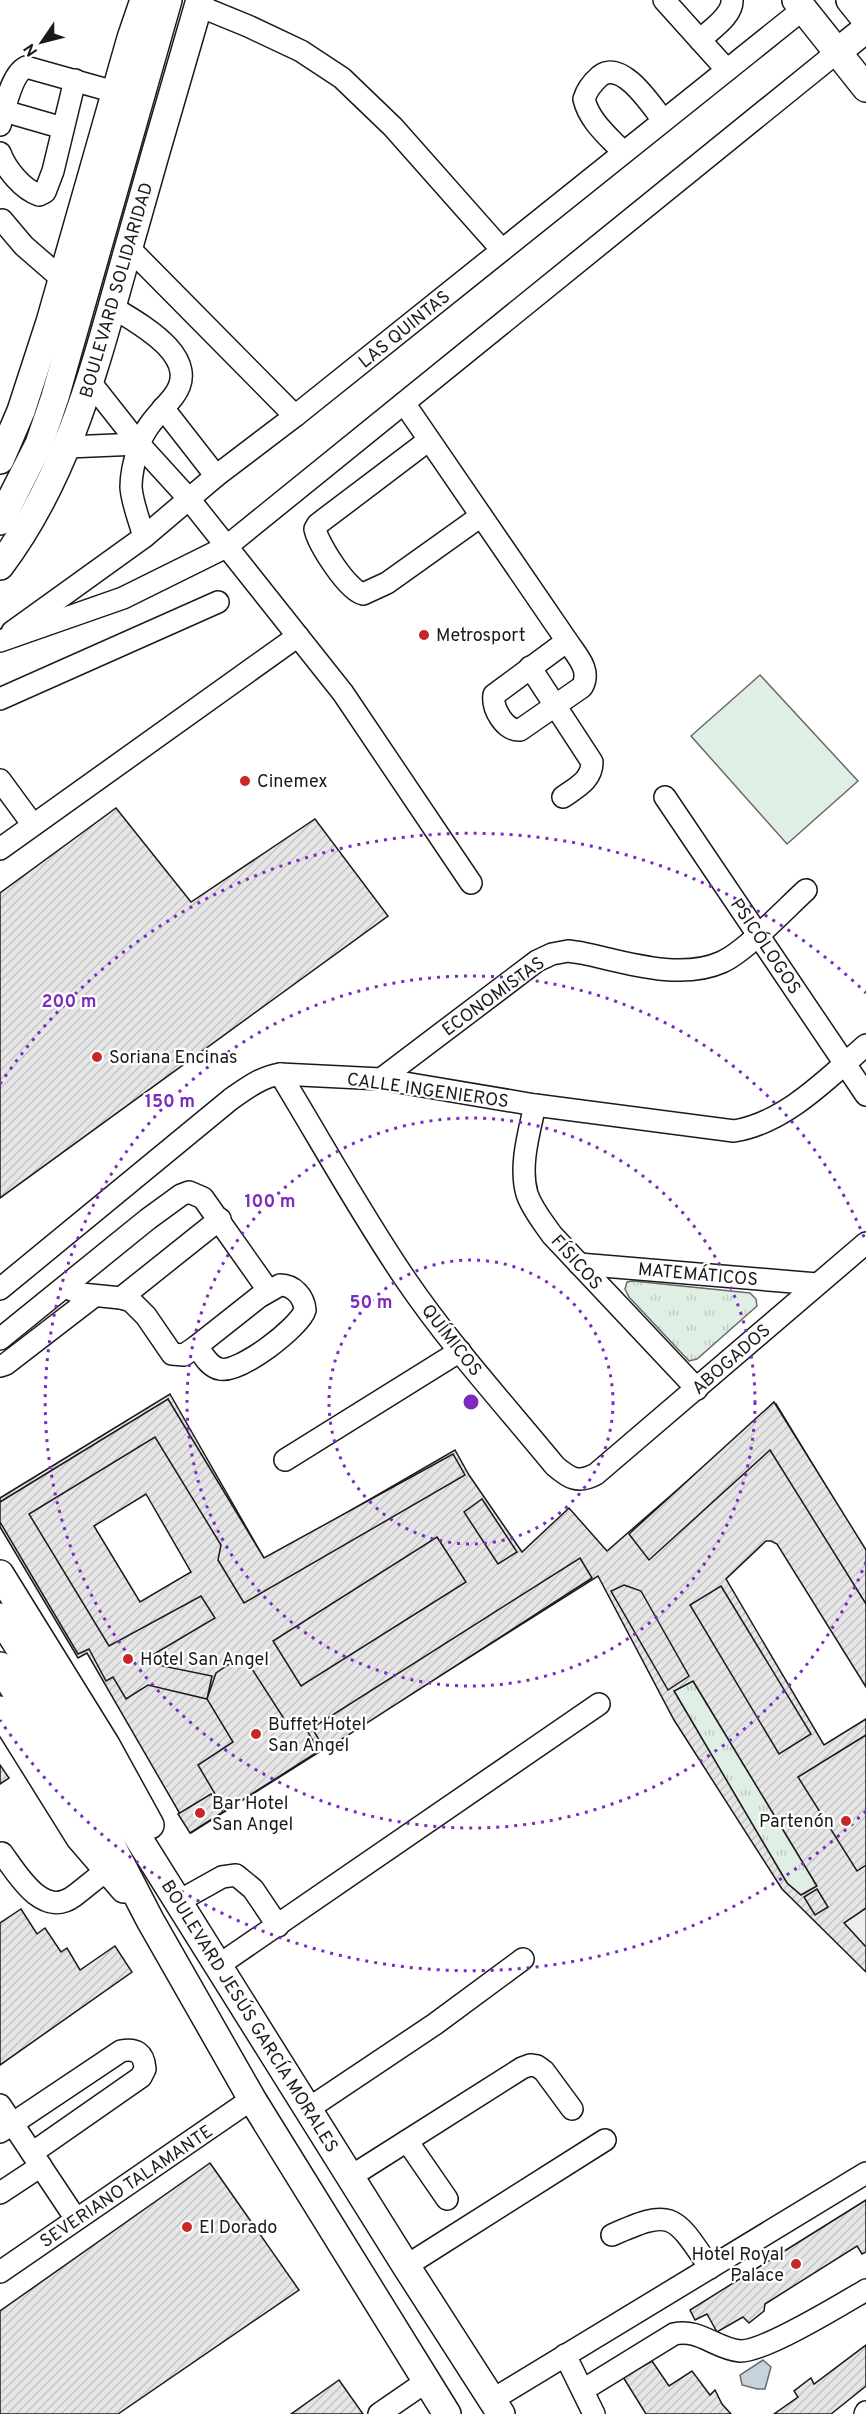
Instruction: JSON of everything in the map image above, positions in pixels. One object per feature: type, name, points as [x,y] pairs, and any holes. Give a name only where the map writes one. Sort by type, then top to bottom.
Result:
[{"type":"main road","points":[[850,0],[866,20]]},
{"type":"main road","points":[[0,520],[39,444],[55,397],[150,69],[147,1]]},
{"type":"main road","points":[[0,460],[21,411],[62,279],[115,92],[147,1]]},
{"type":"main road","name":"BOULEVARD SOLIDARIDAD","points":[[0,566],[36,512],[68,447],[90,382],[199,3]]},
{"type":"main road","points":[[804,3],[836,53],[866,88]]},
{"type":"main road","points":[[836,53],[866,29]]},
{"type":"main road","points":[[0,1575],[110,1754],[183,1899]]},
{"type":"main road","name":"BOULEVARD JESÚS GARCÍA MORALES","points":[[0,1617],[183,1899],[213,1957],[497,2407]]},
{"type":"main road","points":[[0,1666],[106,1834],[114,1866]]},
{"type":"main road","points":[[0,1710],[80,1838],[114,1866]]},
{"type":"main road","name":"BOULEVARD JESÚS GARCÍA MORALES","points":[[114,1866],[150,1920],[252,2099],[447,2414]]},
{"type":"street","points":[[664,0],[727,70]]},
{"type":"street","points":[[700,40],[727,15],[733,6],[732,0]]},
{"type":"street","points":[[199,3],[301,51],[342,78],[393,127],[502,250]]},
{"type":"street","name":"LAS QUINTAS","points":[[0,641],[144,537],[216,477],[727,70],[804,3]]},
{"type":"street","points":[[0,641],[123,598],[226,547],[836,53]]},
{"type":"street","points":[[63,128],[2,118],[11,88],[21,69],[31,67],[115,92]]},
{"type":"street","points":[[623,152],[602,130],[586,107],[584,99],[593,82],[606,72],[616,71],[629,81],[663,120]]},
{"type":"street","points":[[0,153],[6,166],[24,185],[39,195],[45,192],[75,80]]},
{"type":"street","points":[[2,220],[24,246],[62,279]]},
{"type":"street","points":[[129,248],[295,416]]},
{"type":"street","points":[[112,307],[147,329],[165,344],[179,362],[183,376],[180,385],[139,444],[131,488],[144,537]]},
{"type":"street","points":[[90,382],[139,444],[189,499],[342,693],[471,883]]},
{"type":"street","points":[[404,403],[567,640],[585,670],[586,680],[582,687],[520,730],[514,730],[508,726],[495,708],[494,694],[567,640]]},
{"type":"street","points":[[163,408],[216,477]]},
{"type":"street","points":[[429,440],[318,524],[315,529],[322,545],[352,588],[363,594],[387,583],[481,516]]},
{"type":"street","points":[[68,447],[139,444]]},
{"type":"street","points":[[0,699],[218,602]]},
{"type":"street","points":[[0,849],[297,636]]},
{"type":"street","points":[[530,667],[592,762],[592,773],[563,797]]},
{"type":"street","points":[[0,780],[33,825]]},
{"type":"street","name":"PSICÓLOGOS","points":[[665,797],[866,1095]]},
{"type":"street","name":"ECONOMISTAS","points":[[381,1079],[502,986],[537,961],[552,954],[568,951],[668,969],[693,970],[724,961],[806,890]]},
{"type":"street","name":"CALLE INGENIEROS","points":[[0,1289],[231,1099],[254,1082],[269,1076],[280,1074],[381,1079],[535,1105],[734,1131],[749,1128],[777,1115],[866,1045]]},
{"type":"street","name":"QUÍMICOS","points":[[280,1074],[375,1233],[407,1281],[460,1351],[555,1466],[565,1475],[580,1481],[596,1474]]},
{"type":"street","name":"FÍSICOS","points":[[535,1105],[525,1157],[524,1175],[527,1195],[536,1213],[579,1264],[697,1389]]},
{"type":"street","points":[[0,1339],[181,1195],[189,1192],[196,1193],[203,1198],[220,1219],[268,1290]]},
{"type":"street","points":[[121,1298],[220,1219]]},
{"type":"street","name":"ABOGADOS","points":[[596,1474],[866,1243]]},
{"type":"street","name":"MATEMÁTICOS","points":[[579,1264],[817,1284]]},
{"type":"street","points":[[65,1287],[93,1297],[121,1298],[131,1301],[146,1316],[172,1354],[184,1355],[275,1286],[286,1285],[296,1291],[305,1303],[302,1317],[277,1340],[247,1362],[229,1369],[220,1369],[211,1364],[197,1346]]},
{"type":"street","points":[[0,1366],[6,1364],[93,1297]]},
{"type":"street","points":[[285,1460],[460,1351]]},
{"type":"street","points":[[213,1957],[278,1926],[599,1704]]},
{"type":"street","points":[[2,1853],[31,1890],[48,1902],[56,1903],[72,1898],[114,1866]]},
{"type":"street","points":[[183,1899],[222,1876],[236,1875],[253,1889],[278,1926]]},
{"type":"street","points":[[308,2109],[435,2024],[523,1959]]},
{"type":"street","points":[[0,2193],[37,2160],[141,2077],[145,2069],[141,2055],[136,2050],[121,2051],[6,2128]]},
{"type":"street","points":[[350,2177],[530,2065],[537,2066],[544,2071],[572,2109]]},
{"type":"street","name":"SEVERIANO TALAMANTE","points":[[0,2272],[252,2099]]},
{"type":"street","points":[[0,2105],[6,2128],[37,2160],[76,2219]]},
{"type":"street","points":[[407,2140],[447,2199]]},
{"type":"street","points":[[406,2266],[605,2140]]},
{"type":"street","points":[[497,2407],[565,2355],[866,2173]]},
{"type":"street","points":[[612,2235],[645,2220],[667,2219],[686,2235],[710,2268]]},
{"type":"street","points":[[583,2390],[674,2334],[691,2333],[730,2348],[750,2350],[804,2325],[866,2290]]},
{"type":"street","points":[[565,2355],[594,2414]]},
{"type":"street","points":[[379,2414],[427,2380]]},
{"type":"green space","points":[[760,675],[858,781],[787,844],[691,736]]},
{"type":"green space","points":[[627,1282],[750,1293],[756,1299],[757,1306],[697,1359],[689,1361],[629,1297],[625,1289]]},
{"type":"green space","points":[[693,1681],[817,1886],[801,1895],[787,1883],[674,1691]]},
{"type":"shaded area","points":[[866,1908],[866,1947],[844,1923]]},
{"type":"shaded area","points":[[763,2360],[771,2367],[765,2389],[742,2385],[740,2375]]},
{"type":"building","name":"Soriana Encinas","points":[[116,808],[191,902],[315,819],[388,916],[0,1198],[0,893]]},
{"type":"building","points":[[170,1394],[265,1560],[455,1450],[469,1475],[522,1552],[569,1508],[607,1551],[776,1404],[866,1552],[866,1687],[777,1544],[766,1541],[726,1579],[824,1745],[866,1719],[866,1908],[844,1923],[866,1947],[866,1972],[782,1889],[674,1720],[598,1576],[191,1833],[87,1653],[78,1658],[0,1527],[0,1498]],"holes":[[[146,1494],[191,1572],[140,1602],[94,1526]],[[693,1681],[817,1886],[801,1895],[787,1883],[674,1691]]]},
{"type":"building","points":[[168,1399],[264,1558],[453,1454],[465,1475],[244,1603],[218,1560],[221,1545],[155,1437],[29,1514],[109,1646],[201,1596],[215,1618],[149,1657],[148,1663],[212,1676],[207,1699],[148,1685],[126,1699],[113,1677],[106,1681],[89,1649],[78,1654],[0,1522],[0,1502]]},
{"type":"building","points":[[774,1402],[866,1550],[866,1604],[770,1450],[649,1560],[629,1534]]},
{"type":"building","points":[[482,1499],[517,1552],[498,1564],[464,1512]]},
{"type":"building","points":[[437,1537],[466,1582],[301,1686],[273,1641]]},
{"type":"building","points":[[580,1558],[592,1578],[325,1750],[312,1728]]},
{"type":"building","points":[[624,1585],[641,1591],[689,1676],[668,1690],[611,1591]]},
{"type":"building","points":[[721,1586],[811,1734],[779,1754],[690,1605]]},
{"type":"building","points":[[243,1655],[288,1725],[299,1717],[319,1751],[225,1811],[198,1765],[233,1742],[207,1699],[216,1673]]},
{"type":"building","name":"Partenón","points":[[866,1735],[866,1865],[857,1871],[798,1777]]},
{"type":"building","points":[[0,1765],[9,1778],[0,1784]]},
{"type":"building","name":"Bar Hotel San Angel","points":[[211,1794],[223,1812],[190,1833],[178,1814]]},
{"type":"building","points":[[817,1889],[828,1907],[815,1915],[804,1897]]},
{"type":"building","points":[[21,1909],[37,1934],[45,1928],[61,1952],[67,1948],[80,1970],[115,1946],[132,1972],[0,2065],[0,1923]]},
{"type":"building","name":"El Dorado","points":[[210,2163],[299,2290],[118,2414],[0,2414],[0,2311]]},
{"type":"building","name":"Hotel Royal Palace","points":[[866,2200],[866,2252],[862,2254],[857,2246],[765,2304],[764,2311],[749,2323],[743,2317],[717,2332],[707,2314],[695,2320],[690,2310]]},
{"type":"building","points":[[866,2345],[866,2386],[831,2414],[774,2414],[798,2397],[794,2391],[811,2378],[814,2384]]},
{"type":"building","points":[[652,2361],[669,2386],[692,2371],[710,2395],[715,2390],[722,2404],[731,2414],[646,2414],[623,2377]]},
{"type":"building","points":[[339,2380],[363,2414],[291,2414]]},
{"type":"place","name":"Metrosport","points":[[424,635]]},
{"type":"place","name":"Cinemex","points":[[245,781]]},
{"type":"place","name":"Soriana Encinas","points":[[97,1057]]},
{"type":"place","name":"Hotel San Angel","points":[[128,1659]]},
{"type":"place","name":"Buffet Hotel San Angel","points":[[256,1734]]},
{"type":"place","name":"Bar Hotel San Angel","points":[[200,1813]]},
{"type":"place","name":"Partenón","points":[[846,1821]]},
{"type":"place","name":"El Dorado","points":[[187,2227]]},
{"type":"place","name":"Hotel Royal Palace","points":[[796,2264]]}]
